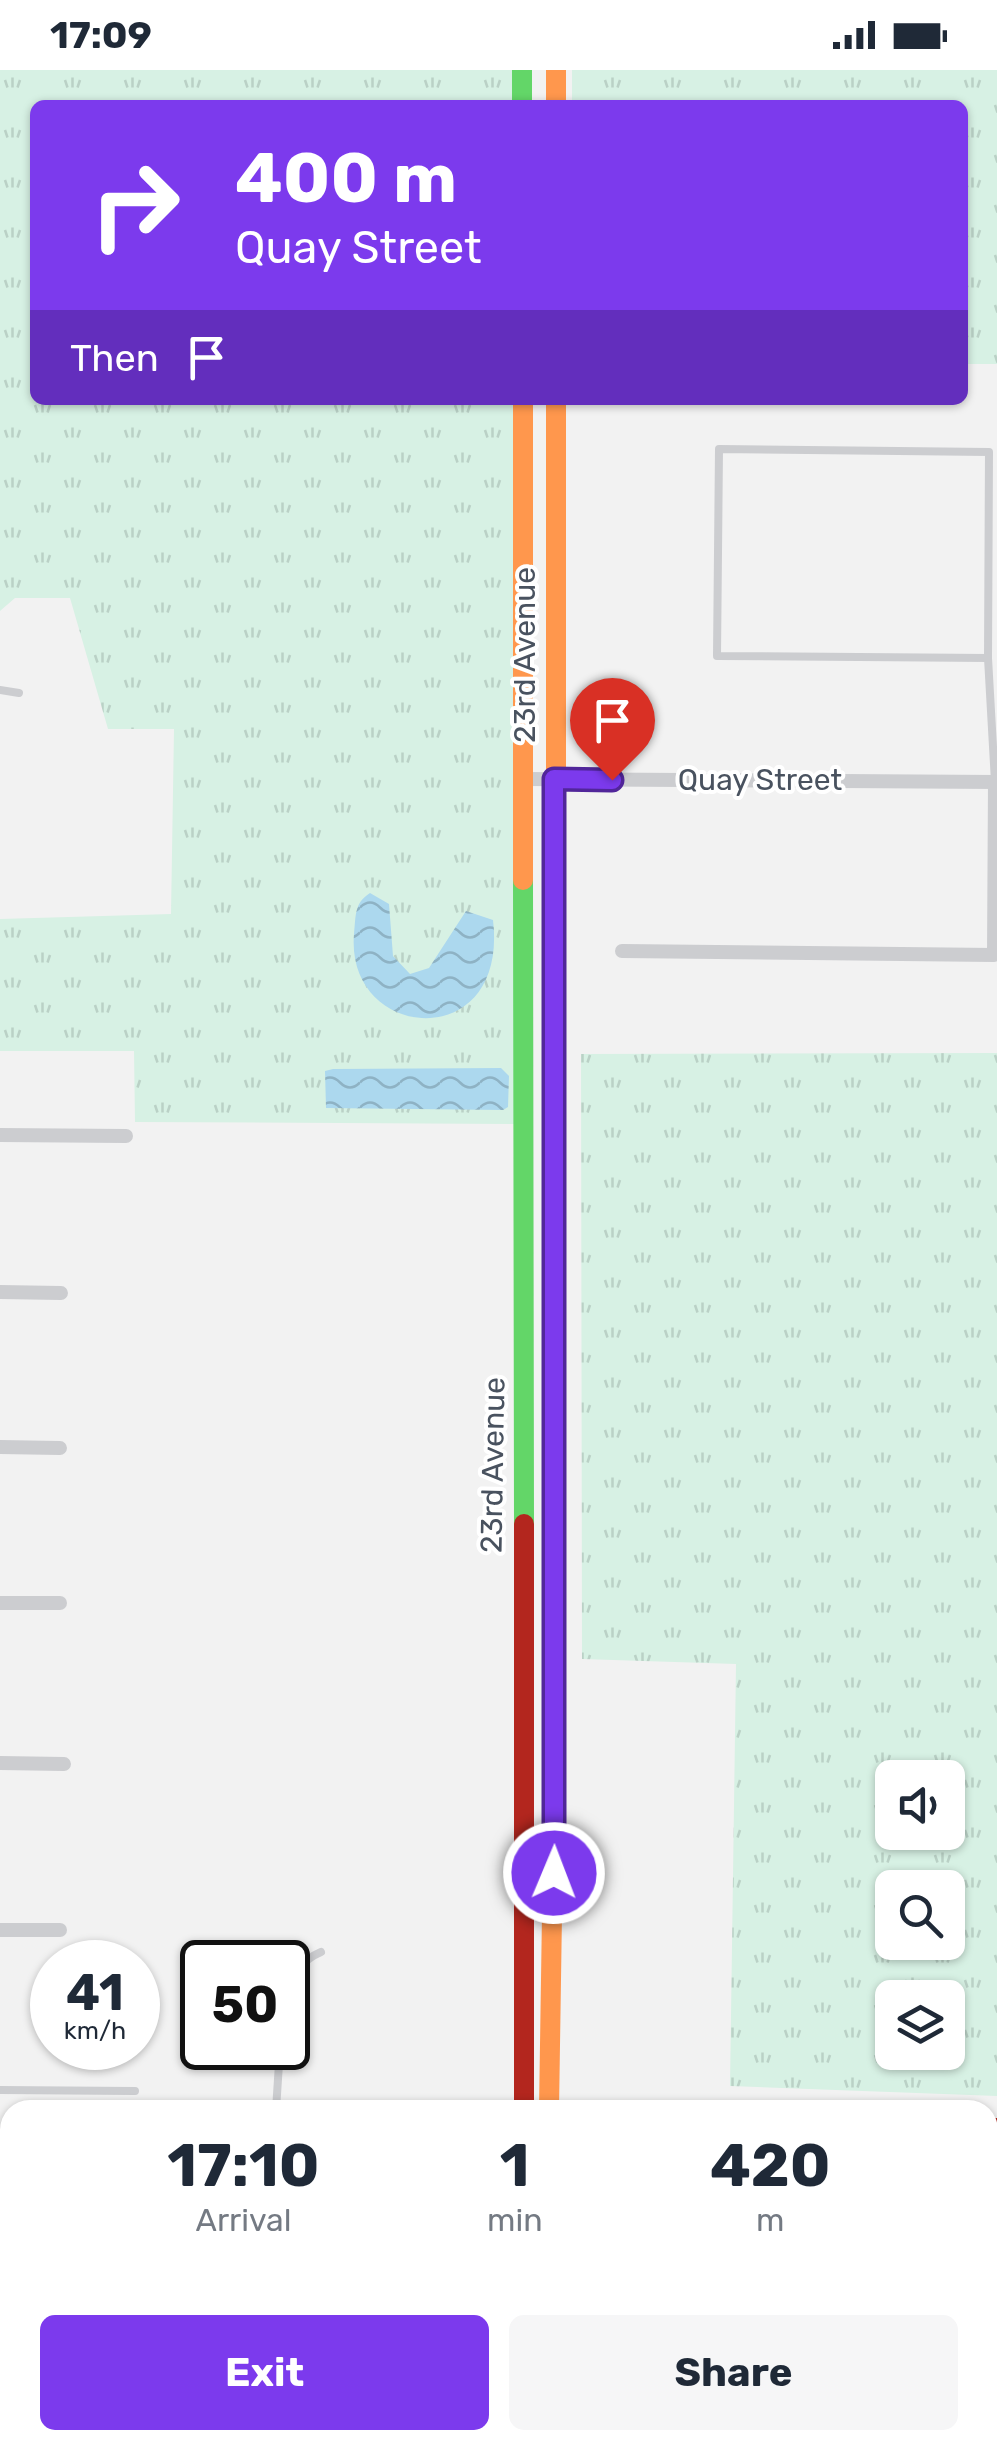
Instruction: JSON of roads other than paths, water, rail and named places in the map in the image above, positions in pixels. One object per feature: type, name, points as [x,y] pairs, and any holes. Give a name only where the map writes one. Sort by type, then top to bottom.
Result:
[{"type":"main road","points":[[522,70],[522,100]]},
{"type":"main road","points":[[556,70],[556,100]]},
{"type":"main road","name":"23rd Avenue","points":[[523,405],[524,2100]]},
{"type":"main road","name":"23rd Avenue","points":[[550,2100],[556,1718],[556,405]]},
{"type":"street","name":"Quay Street","points":[[522,778],[996,782]]},
{"type":"street","points":[[622,952],[994,956],[996,782]]},
{"type":"street","points":[[0,1134],[126,1136]]},
{"type":"street","points":[[0,1292],[61,1293]]},
{"type":"street","points":[[0,1447],[60,1448]]},
{"type":"street","points":[[0,1603],[60,1603]]},
{"type":"street","points":[[0,1763],[64,1764]]},
{"type":"street","points":[[0,1930],[60,1930]]},
{"type":"lane","points":[[988,658],[717,656],[719,449],[989,452],[988,658],[996,782]]},
{"type":"lane","points":[[0,690],[19,693]]},
{"type":"lane","points":[[310,1957],[320,1952]]},
{"type":"lane","points":[[277,2100],[279,2070]]},
{"type":"lane","points":[[0,2090],[135,2091]]},
{"type":"water","points":[[370,893],[389,904],[393,956],[410,974],[429,968],[466,911],[493,920],[491,964],[477,994],[454,1012],[426,1018],[398,1013],[374,996],[358,970],[354,934],[358,906]]},
{"type":"water","points":[[501,1068],[509,1076],[508,1107],[503,1110],[326,1108],[325,1071],[333,1069]]}]
